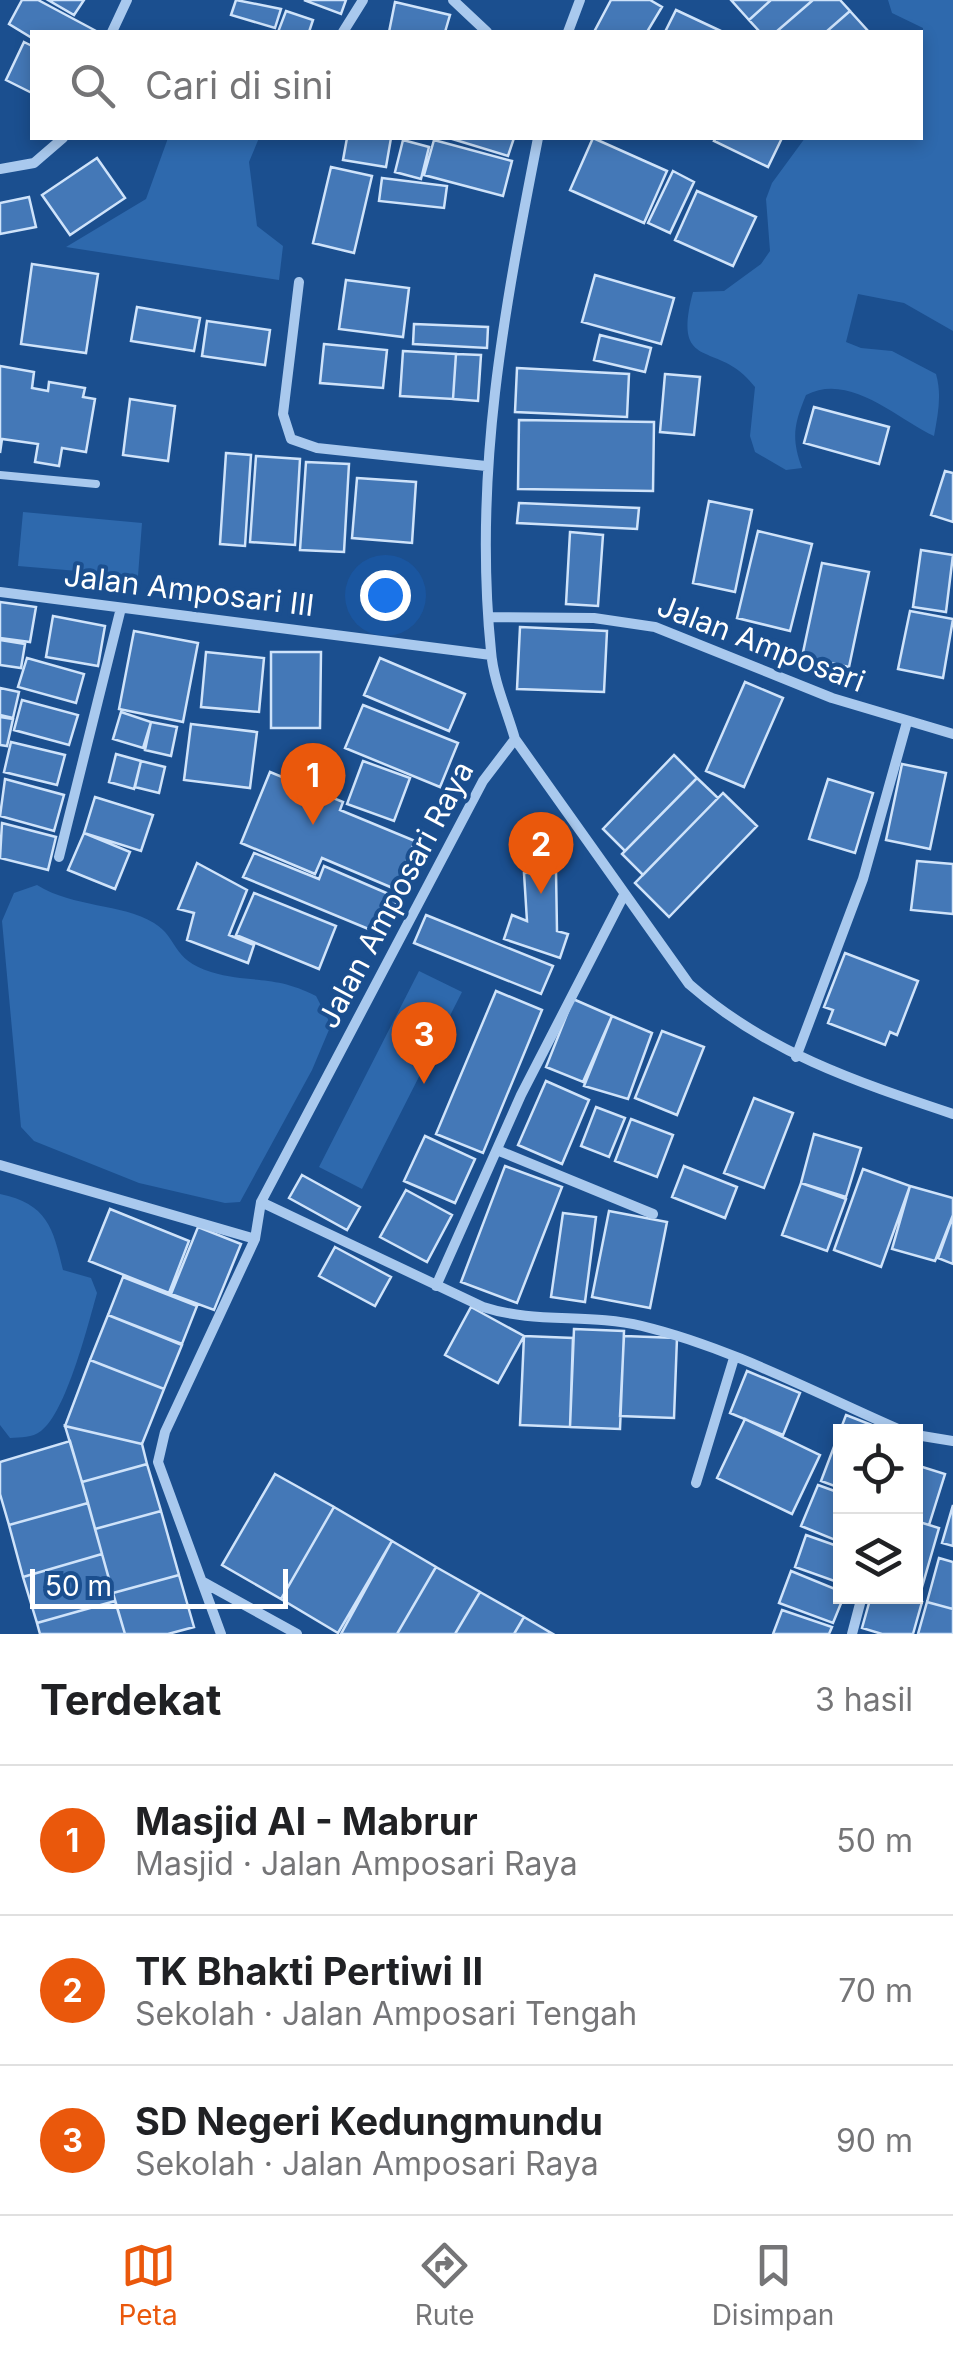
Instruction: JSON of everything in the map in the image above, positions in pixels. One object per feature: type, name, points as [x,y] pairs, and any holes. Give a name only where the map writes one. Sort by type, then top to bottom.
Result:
[{"type":"street","points":[[113,30],[127,0]]},
{"type":"street","points":[[344,30],[363,0]]},
{"type":"street","points":[[453,0],[485,30]]},
{"type":"street","points":[[569,30],[580,0]]},
{"type":"street","points":[[0,169],[34,163],[61,140]]},
{"type":"street","points":[[538,140],[498,336],[486,466],[491,655],[514,739],[689,984],[714,1007],[796,1057],[953,1114]]},
{"type":"street","points":[[299,282],[283,414],[291,439],[317,448],[486,466]]},
{"type":"street","name":"Jalan Amposari III","points":[[0,592],[491,655]]},
{"type":"street","points":[[59,856],[120,608]]},
{"type":"street","name":"Jalan Amposari","points":[[490,617],[594,618],[654,627],[832,698],[953,734]]},
{"type":"street","points":[[796,1057],[863,879],[907,722]]},
{"type":"street","name":"Jalan Amposari Raya","points":[[221,1634],[160,1476],[160,1448],[255,1240],[260,1202],[483,781],[514,739]]},
{"type":"street","points":[[436,1286],[497,1150],[624,896]]},
{"type":"street","points":[[497,1150],[653,1214]]},
{"type":"street","points":[[0,1165],[255,1240]]},
{"type":"street","points":[[260,1202],[502,1313],[636,1324],[734,1358],[887,1424]]},
{"type":"street","points":[[696,1484],[734,1358]]},
{"type":"street","points":[[923,1436],[953,1441]]},
{"type":"street","points":[[202,1581],[297,1634]]},
{"type":"street","points":[[852,1634],[860,1604]]},
{"type":"lane","points":[[0,475],[96,484]]},
{"type":"shaded area","points":[[888,0],[953,0],[953,331],[904,303],[858,294],[846,342],[861,348],[892,351],[936,374],[939,397],[934,436],[873,400],[839,389],[823,389],[806,395],[799,414],[795,439],[802,468],[786,470],[755,452],[750,436],[755,387],[741,372],[693,346],[688,318],[693,292],[724,291],[761,264],[770,251],[766,199],[772,183],[804,140],[923,140],[923,28],[892,13]]},
{"type":"shaded area","points":[[167,140],[258,140],[249,162],[257,226],[283,246],[279,280],[66,247],[146,199]]},
{"type":"shaded area","points":[[23,512],[142,523],[138,576],[18,566]]},
{"type":"shaded area","points":[[37,885],[66,898],[127,912],[154,923],[198,967],[225,976],[275,982],[316,996],[331,1025],[312,1070],[240,1202],[225,1203],[139,1183],[34,1141],[21,1127],[2,921],[14,893]]},
{"type":"shaded area","points":[[419,971],[462,992],[362,1189],[319,1167]]},
{"type":"shaded area","points":[[0,1194],[38,1211],[56,1241],[63,1270],[91,1278],[97,1293],[75,1367],[50,1421],[34,1435],[10,1438],[0,1425]]},
{"type":"building","points":[[22,0],[38,0],[94,30],[30,30],[30,37],[9,24]]},
{"type":"building","points":[[48,0],[84,0],[74,15]]},
{"type":"building","points":[[236,0],[281,9],[275,28],[231,15]]},
{"type":"building","points":[[304,0],[346,0],[341,14]]},
{"type":"building","points":[[611,0],[650,0],[662,7],[648,30],[595,30]]},
{"type":"building","points":[[731,0],[771,0],[749,20]]},
{"type":"building","points":[[771,0],[813,0],[778,30],[758,30],[749,20]]},
{"type":"building","points":[[813,0],[840,0],[850,11],[828,30],[778,30]]},
{"type":"building","points":[[395,2],[450,15],[446,30],[389,30]]},
{"type":"building","points":[[676,10],[719,30],[666,30]]},
{"type":"building","points":[[286,11],[313,20],[310,30],[279,30]]},
{"type":"building","points":[[850,11],[867,30],[828,30]]},
{"type":"building","points":[[24,42],[30,45],[30,92],[6,80]]},
{"type":"building","points":[[347,140],[391,140],[386,167],[343,160]]},
{"type":"building","points":[[403,140],[429,147],[421,179],[395,172]]},
{"type":"building","points":[[434,140],[512,161],[503,196],[424,175]]},
{"type":"building","points":[[456,140],[513,140],[508,156]]},
{"type":"building","points":[[592,140],[667,171],[644,223],[570,190]]},
{"type":"building","points":[[715,140],[781,140],[768,167]]},
{"type":"building","points":[[97,158],[125,198],[70,235],[42,195]]},
{"type":"building","points":[[331,167],[372,176],[354,253],[313,243]]},
{"type":"building","points":[[673,171],[694,182],[670,233],[648,223]]},
{"type":"building","points":[[382,178],[447,186],[444,208],[379,201]]},
{"type":"building","points":[[697,191],[756,217],[733,266],[675,240]]},
{"type":"building","points":[[29,197],[36,227],[0,234],[0,203]]},
{"type":"building","points":[[32,264],[98,274],[86,353],[21,344]]},
{"type":"building","points":[[595,275],[674,298],[661,344],[582,322]]},
{"type":"building","points":[[346,280],[409,288],[403,337],[339,329]]},
{"type":"building","points":[[137,307],[200,318],[194,351],[131,341]]},
{"type":"building","points":[[207,321],[270,330],[265,365],[202,356]]},
{"type":"building","points":[[414,324],[488,327],[487,348],[413,344]]},
{"type":"building","points":[[600,335],[651,348],[645,372],[594,360]]},
{"type":"building","points":[[324,344],[387,350],[383,388],[320,383]]},
{"type":"building","points":[[403,351],[456,354],[453,399],[400,396]]},
{"type":"building","points":[[456,354],[481,355],[478,401],[453,399]]},
{"type":"building","points":[[0,366],[34,372],[32,388],[48,391],[49,382],[85,388],[83,397],[95,399],[86,452],[62,448],[59,466],[35,462],[38,444],[2,439],[0,453]]},
{"type":"building","points":[[517,368],[629,374],[627,417],[515,412]]},
{"type":"building","points":[[665,374],[700,377],[694,435],[660,432]]},
{"type":"building","points":[[130,399],[175,406],[168,461],[123,455]]},
{"type":"building","points":[[814,407],[889,427],[879,464],[804,443]]},
{"type":"building","points":[[519,420],[654,422],[653,491],[518,489]]},
{"type":"building","points":[[226,453],[251,455],[245,546],[220,544]]},
{"type":"building","points":[[256,456],[300,459],[295,545],[250,542]]},
{"type":"building","points":[[306,462],[349,464],[344,552],[300,550]]},
{"type":"building","points":[[945,471],[953,473],[953,522],[931,515]]},
{"type":"building","points":[[357,478],[416,482],[412,543],[352,538]]},
{"type":"building","points":[[709,501],[752,510],[735,592],[693,583]]},
{"type":"building","points":[[519,503],[639,508],[637,529],[517,523]]},
{"type":"building","points":[[758,531],[812,544],[790,631],[737,618]]},
{"type":"building","points":[[570,532],[603,535],[598,606],[566,604]]},
{"type":"building","points":[[921,550],[953,555],[946,612],[913,607]]},
{"type":"building","points":[[822,563],[869,572],[849,667],[802,657]]},
{"type":"building","points":[[0,602],[36,607],[30,642],[0,638]]},
{"type":"building","points":[[910,611],[953,619],[943,678],[898,669]]},
{"type":"building","points":[[53,616],[105,626],[98,666],[46,657]]},
{"type":"building","points":[[520,627],[607,631],[604,692],[517,689]]},
{"type":"building","points":[[134,631],[198,643],[183,722],[119,709]]},
{"type":"building","points":[[0,640],[25,644],[21,668],[0,665]]},
{"type":"building","points":[[206,652],[264,658],[259,712],[201,707]]},
{"type":"building","points":[[271,652],[321,652],[320,728],[271,728]]},
{"type":"building","points":[[27,658],[84,674],[76,703],[18,687]]},
{"type":"building","points":[[380,658],[465,694],[449,731],[364,695]]},
{"type":"building","points":[[745,682],[783,698],[744,787],[706,771]]},
{"type":"building","points":[[0,688],[19,692],[13,718],[0,715]]},
{"type":"building","points":[[22,700],[78,715],[69,745],[14,730]]},
{"type":"building","points":[[363,705],[458,743],[440,787],[345,748]]},
{"type":"building","points":[[121,712],[151,722],[143,748],[113,739]]},
{"type":"building","points":[[0,717],[13,719],[7,746],[0,745]]},
{"type":"building","points":[[151,722],[177,727],[171,756],[145,750]]},
{"type":"building","points":[[191,724],[257,732],[250,788],[184,780]]},
{"type":"building","points":[[11,742],[65,755],[57,785],[4,772]]},
{"type":"building","points":[[116,754],[141,761],[134,789],[109,782]]},
{"type":"building","points":[[674,755],[697,778],[625,851],[603,829]]},
{"type":"building","points":[[141,761],[165,767],[159,793],[135,787]]},
{"type":"building","points":[[363,761],[410,778],[394,821],[347,804]]},
{"type":"building","points":[[902,764],[946,773],[930,849],[886,840]]},
{"type":"building","points":[[270,772],[343,802],[340,810],[415,841],[395,889],[322,858],[315,874],[241,843]]},
{"type":"building","points":[[697,778],[718,798],[643,875],[622,854]]},
{"type":"building","points":[[5,779],[64,795],[54,831],[0,816]]},
{"type":"building","points":[[828,779],[873,793],[855,853],[809,839]]},
{"type":"building","points":[[723,793],[757,826],[669,917],[635,883]]},
{"type":"building","points":[[95,797],[153,815],[141,851],[84,833]]},
{"type":"building","points":[[2,823],[56,837],[48,870],[0,858]]},
{"type":"building","points":[[84,833],[130,852],[115,889],[68,870]]},
{"type":"building","points":[[254,853],[319,879],[324,866],[398,898],[383,935],[243,877]]},
{"type":"building","points":[[917,861],[953,864],[953,914],[911,910]]},
{"type":"building","points":[[197,863],[247,890],[229,935],[254,945],[248,963],[187,940],[194,913],[178,909]]},
{"type":"building","points":[[556,871],[557,931],[568,934],[560,958],[504,939],[512,915],[527,921],[524,873]]},
{"type":"building","points":[[254,893],[336,926],[319,969],[236,935]]},
{"type":"building","points":[[426,915],[553,966],[541,994],[414,943]]},
{"type":"building","points":[[845,953],[918,981],[897,1035],[890,1032],[885,1045],[828,1023],[833,1010],[824,1007]]},
{"type":"building","points":[[496,991],[542,1010],[483,1153],[436,1134]]},
{"type":"building","points":[[573,999],[612,1016],[583,1082],[546,1067]]},
{"type":"building","points":[[612,1016],[652,1033],[628,1099],[584,1086]]},
{"type":"building","points":[[662,1031],[704,1047],[677,1115],[635,1098]]},
{"type":"building","points":[[546,1081],[589,1100],[562,1164],[518,1145]]},
{"type":"building","points":[[754,1098],[793,1113],[764,1188],[724,1173]]},
{"type":"building","points":[[596,1107],[625,1118],[609,1157],[581,1146]]},
{"type":"building","points":[[631,1119],[673,1135],[657,1177],[615,1161]]},
{"type":"building","points":[[814,1134],[861,1148],[846,1197],[801,1183]]},
{"type":"building","points":[[425,1136],[475,1159],[455,1203],[404,1181]]},
{"type":"building","points":[[505,1166],[562,1187],[517,1303],[461,1282]]},
{"type":"building","points":[[684,1166],[737,1187],[725,1218],[672,1197]]},
{"type":"building","points":[[863,1169],[910,1186],[881,1267],[834,1250]]},
{"type":"building","points":[[302,1175],[360,1207],[347,1230],[289,1198]]},
{"type":"building","points":[[801,1183],[846,1199],[827,1251],[782,1235]]},
{"type":"building","points":[[910,1186],[953,1198],[953,1215],[935,1261],[892,1249]]},
{"type":"building","points":[[406,1190],[452,1215],[427,1262],[380,1237]]},
{"type":"building","points":[[110,1209],[189,1241],[169,1293],[89,1261]]},
{"type":"building","points":[[609,1211],[667,1222],[650,1308],[592,1297]]},
{"type":"building","points":[[563,1213],[596,1217],[585,1302],[551,1297]]},
{"type":"building","points":[[953,1216],[953,1264],[938,1258]]},
{"type":"building","points":[[198,1227],[241,1244],[214,1310],[171,1294]]},
{"type":"building","points":[[335,1247],[391,1277],[375,1306],[319,1276]]},
{"type":"building","points":[[123,1277],[197,1306],[182,1344],[108,1315]]},
{"type":"building","points":[[471,1307],[524,1336],[498,1383],[445,1355]]},
{"type":"building","points":[[108,1315],[182,1345],[164,1389],[90,1360]]},
{"type":"building","points":[[574,1329],[624,1331],[620,1429],[570,1427]]},
{"type":"building","points":[[524,1336],[573,1338],[570,1427],[520,1425]]},
{"type":"building","points":[[624,1336],[677,1338],[674,1418],[620,1416]]},
{"type":"building","points":[[90,1360],[164,1389],[142,1444],[65,1426]]},
{"type":"building","points":[[747,1371],[800,1393],[783,1435],[730,1413]]},
{"type":"building","points":[[846,1415],[869,1424],[843,1424]]},
{"type":"building","points":[[745,1419],[820,1455],[792,1514],[717,1478]]},
{"type":"building","points":[[65,1426],[142,1444],[147,1464],[82,1482]]},
{"type":"building","points":[[70,1441],[88,1503],[9,1525],[0,1494],[0,1462]]},
{"type":"building","points":[[833,1449],[833,1485],[821,1481]]},
{"type":"building","points":[[147,1464],[161,1511],[95,1529],[82,1482]]},
{"type":"building","points":[[923,1467],[945,1474],[929,1525],[923,1523]]},
{"type":"building","points":[[275,1474],[334,1507],[281,1599],[222,1565]]},
{"type":"building","points":[[818,1485],[833,1490],[833,1539],[801,1526]]},
{"type":"building","points":[[88,1503],[102,1554],[23,1577],[9,1525]]},
{"type":"building","points":[[953,1505],[953,1546],[942,1543]]},
{"type":"building","points":[[334,1507],[392,1541],[338,1633],[281,1599]]},
{"type":"building","points":[[161,1511],[179,1575],[113,1593],[95,1529]]},
{"type":"building","points":[[923,1523],[939,1528],[923,1584]]},
{"type":"building","points":[[806,1535],[833,1545],[833,1581],[795,1567]]},
{"type":"building","points":[[392,1541],[436,1567],[397,1634],[341,1634]]},
{"type":"building","points":[[102,1554],[115,1601],[37,1623],[23,1577]]},
{"type":"building","points":[[939,1558],[953,1562],[953,1609],[927,1602]]},
{"type":"building","points":[[436,1567],[480,1592],[455,1634],[397,1634]]},
{"type":"building","points":[[791,1571],[833,1588],[833,1604],[841,1604],[833,1623],[779,1603]]},
{"type":"building","points":[[179,1575],[194,1627],[168,1634],[125,1634],[113,1593]]},
{"type":"building","points":[[480,1592],[524,1617],[514,1634],[455,1634]]},
{"type":"building","points":[[115,1601],[125,1634],[40,1634],[37,1623]]},
{"type":"building","points":[[927,1602],[953,1609],[953,1634],[918,1634]]},
{"type":"building","points":[[869,1604],[921,1604],[913,1634],[882,1634],[862,1628]]},
{"type":"building","points":[[782,1610],[832,1627],[829,1634],[773,1634]]},
{"type":"building","points":[[524,1617],[553,1634],[514,1634]]},
{"type":"place","name":"Masjid Al - Mabrur","points":[[313,825]]},
{"type":"place","name":"TK Bhakti Pertiwi II","points":[[541,894]]},
{"type":"place","name":"SD Negeri Kedungmundu","points":[[424,1084]]}]
